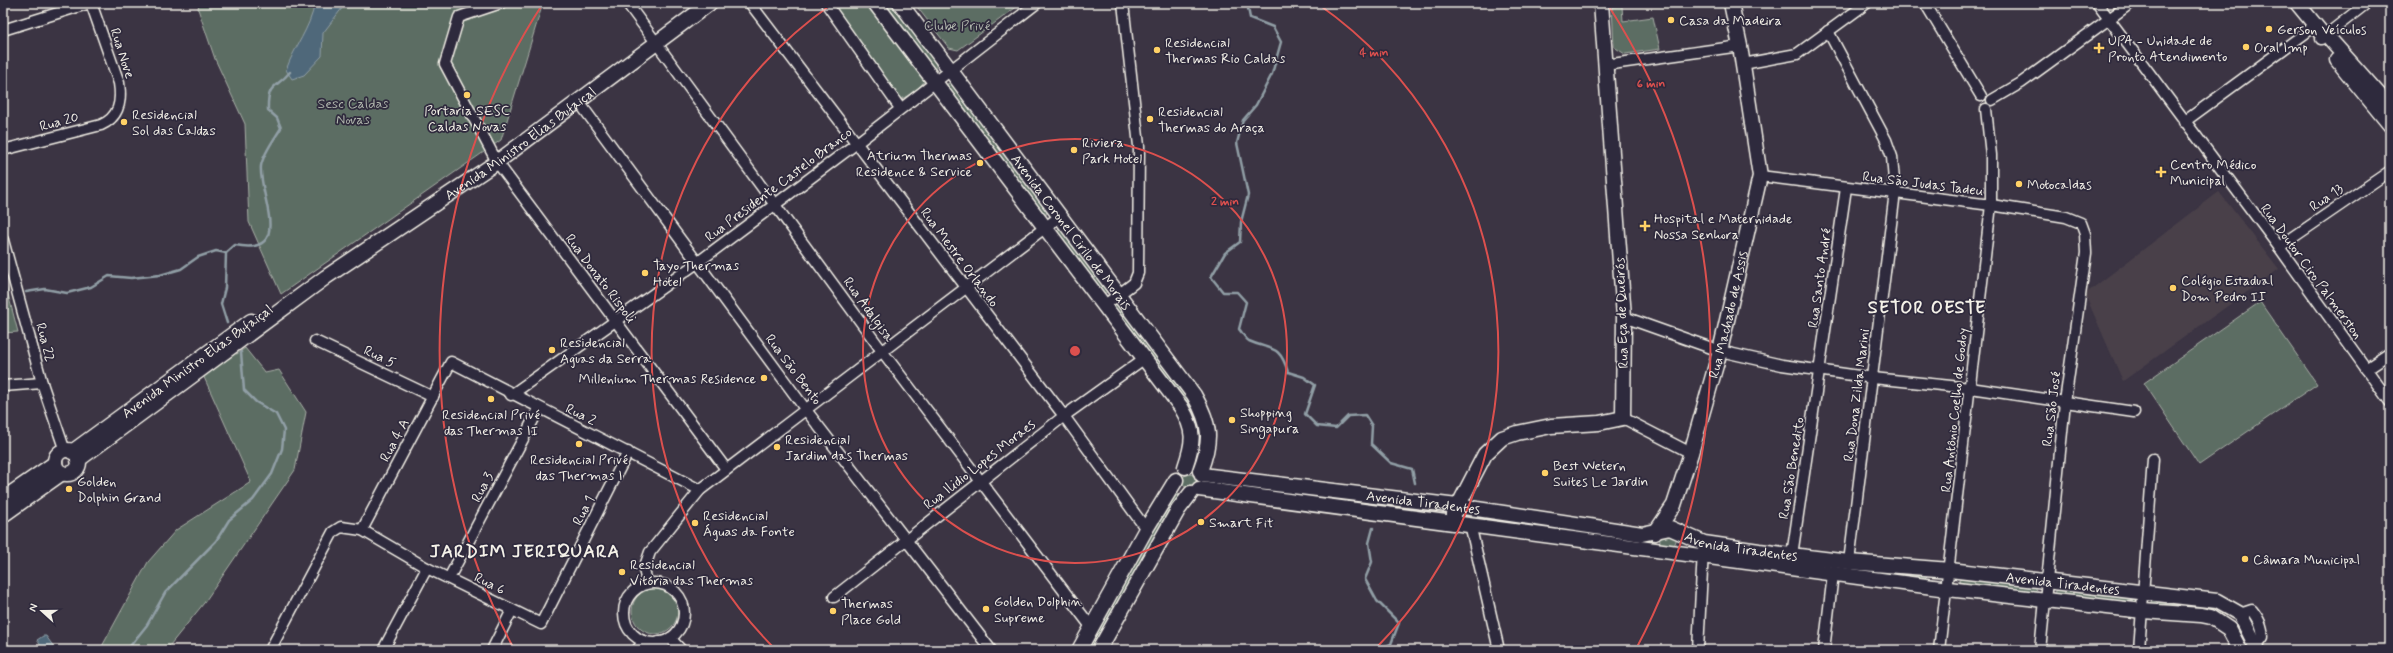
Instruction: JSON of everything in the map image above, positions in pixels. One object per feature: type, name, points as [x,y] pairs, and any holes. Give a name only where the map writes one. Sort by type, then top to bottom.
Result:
[{"type":"main road","name":"Avenida Ministro Elias Bufaiçal","points":[[72,454],[230,335],[289,295],[326,277],[496,162],[710,3]]},
{"type":"main road","name":"Avenida Coronel Cirilo de Morais","points":[[875,3],[1145,358],[1189,422],[1192,433],[1192,448],[1185,467]]},
{"type":"main road","name":"Avenida Coronel Cirilo de Morais","points":[[900,3],[1198,402],[1206,419],[1208,449],[1201,473]]},
{"type":"main road","name":"Rua Eça de Queirós","points":[[1601,3],[1624,318],[1623,418]]},
{"type":"main road","name":"Rua Machado de Assis","points":[[1656,532],[1674,505],[1691,453],[1720,351],[1760,176],[1740,46],[1731,3]]},
{"type":"main road","points":[[2297,3],[2390,125]]},
{"type":"main road","points":[[2320,33],[2390,108]]},
{"type":"main road","points":[[1453,522],[1457,506],[1485,454],[1502,438],[1517,433],[1551,426],[1599,423],[1623,418]]},
{"type":"main road","points":[[1192,448],[1208,449]]},
{"type":"main road","points":[[3,499],[59,468],[73,473],[78,467],[72,454],[57,456],[59,468]]},
{"type":"main road","points":[[1079,650],[1146,529],[1176,480],[1178,472],[1185,467],[1193,467],[1201,473],[1203,483],[1178,510],[1099,650]]},
{"type":"main road","points":[[3,515],[59,468]]},
{"type":"main road","name":"Avenida Tiradentes","points":[[1201,473],[1457,506],[1642,534],[1670,528],[1681,533],[1703,549]]},
{"type":"main road","points":[[1176,480],[1179,488],[1195,491]]},
{"type":"main road","name":"Avenida Tiradentes","points":[[1195,491],[1470,524],[1672,552],[1703,549],[1791,562],[1833,574],[1948,589],[2143,611],[2190,613],[2211,617],[2229,629],[2240,650]]},
{"type":"main road","points":[[1672,552],[1681,543],[1681,533],[1674,505]]},
{"type":"main road","points":[[1656,532],[1653,541],[1656,550]]},
{"type":"main road","name":"Avenida Tiradentes","points":[[1791,562],[1849,562],[1950,570],[2046,583],[2217,601],[2240,614],[2258,647]]},
{"type":"street","points":[[3,30],[91,3]]},
{"type":"street","name":"Rua Nove","points":[[91,3],[119,83],[120,94],[117,112]]},
{"type":"street","name":"Rua Donato Rispoli","points":[[501,3],[458,17],[445,64],[496,162],[726,468]]},
{"type":"street","name":"Rua Adalgisa","points":[[628,3],[882,351],[1092,628]]},
{"type":"street","name":"Rua Mestre Orlando","points":[[750,3],[965,288],[1064,416],[1146,529]]},
{"type":"street","points":[[826,3],[900,108]]},
{"type":"street","name":"Rua Presidente Castelo Branco","points":[[511,395],[697,263],[857,143],[900,108],[1037,3]]},
{"type":"street","points":[[1105,305],[1134,283],[1138,273],[1139,146],[1123,3]]},
{"type":"street","points":[[1743,64],[1797,54],[1866,3]]},
{"type":"street","name":"Rua Antônio Coelho de Godoy","points":[[1925,3],[1981,96],[1978,104],[1986,109],[1991,155],[1991,205],[1948,589],[1939,650]]},
{"type":"street","name":"Rua Doutor Ciro Palmerston","points":[[2097,3],[2184,122],[2279,247],[2390,402]]},
{"type":"street","points":[[1992,100],[2016,86],[2131,3]]},
{"type":"street","points":[[2184,122],[2367,3]]},
{"type":"street","name":"Rua Dona Zilda Marini","points":[[1828,31],[1886,140],[1892,157],[1895,192],[1849,562]]},
{"type":"street","points":[[1605,65],[1740,46]]},
{"type":"street","points":[[1981,96],[1987,95],[1992,100]]},
{"type":"street","points":[[1986,109],[1991,106],[1992,100]]},
{"type":"street","name":"Rua São Bento","points":[[578,102],[806,410],[907,539],[991,650]]},
{"type":"street","name":"Rua 20","points":[[3,150],[101,125],[110,120],[117,112]]},
{"type":"street","name":"Rua 13","points":[[2279,247],[2390,170]]},
{"type":"street","name":"Rua São Judas Tadeu","points":[[1760,176],[1991,205],[2066,217],[2081,223]]},
{"type":"street","name":"Rua Santo André","points":[[1820,371],[1846,188]]},
{"type":"street","points":[[647,583],[644,569],[650,552],[700,490],[726,468],[806,410],[1059,217]]},
{"type":"street","name":"Rua São José","points":[[2045,600],[2065,402],[2086,253],[2085,234],[2081,223]]},
{"type":"street","name":"Rua 22","points":[[3,240],[42,383],[72,454]]},
{"type":"street","points":[[1624,318],[1720,351],[1820,371],[1970,388],[2134,412]]},
{"type":"street","name":"Rua 5","points":[[315,340],[433,397]]},
{"type":"street","points":[[2366,369],[2390,353]]},
{"type":"street","name":"Rua Ilidio Lopes Moraes","points":[[834,597],[1064,416],[1145,358]]},
{"type":"street","name":"Rua 2","points":[[451,362],[511,395],[628,452],[700,490]]},
{"type":"street","name":"Rua 4 A","points":[[362,530],[451,362]]},
{"type":"street","name":"Rua São Benedito","points":[[1791,562],[1820,371]]},
{"type":"street","points":[[3,386],[42,383]]},
{"type":"street","name":"Rua 3","points":[[449,578],[539,409]]},
{"type":"street","points":[[1623,418],[1691,453]]},
{"type":"street","name":"Rua 1","points":[[541,624],[628,452]]},
{"type":"street","points":[[2139,650],[2153,459]]},
{"type":"street","points":[[1470,524],[1499,650]]},
{"type":"street","name":"Rua 6","points":[[270,650],[332,532],[341,527],[362,530],[427,568],[541,624]]},
{"type":"street","points":[[1698,650],[1703,549]]},
{"type":"street","points":[[383,650],[427,568]]},
{"type":"street","points":[[1824,650],[1833,574]]},
{"type":"street","points":[[656,582],[670,587],[680,596],[684,605],[682,624],[670,638],[658,646],[644,641],[629,629],[624,611],[631,593],[647,583],[656,582]]},
{"type":"street","points":[[2040,650],[2045,600]]},
{"type":"street","points":[[492,650],[512,610]]},
{"type":"street","points":[[670,638],[681,650]]},
{"type":"street","points":[[637,650],[644,641]]},
{"type":"shaded area","name":"Colégio Estadual Dom Pedro II","points":[[2219,192],[2279,269],[2123,381],[2085,294]]},
{"type":"green space","name":"Sesc Caldas Novas","points":[[199,3],[543,3],[501,140],[281,294],[249,222],[245,124],[215,59],[198,9]]},
{"type":"green space","points":[[831,3],[869,3],[925,80],[920,86],[907,96],[901,99],[898,98]]},
{"type":"green space","points":[[882,3],[891,3],[936,63],[936,69],[934,70]]},
{"type":"green space","name":"Clube Privé","points":[[914,3],[1022,3],[958,50],[949,48]]},
{"type":"green space","points":[[1622,6],[1623,21],[1653,17],[1660,49],[1625,54],[1614,47],[1612,7]]},
{"type":"green space","points":[[948,83],[953,85],[1047,209],[1046,215],[1043,215],[946,87]]},
{"type":"green space","points":[[1059,228],[1108,291],[1104,294],[1056,231]]},
{"type":"green space","points":[[3,275],[18,332],[3,333]]},
{"type":"green space","points":[[2260,302],[2317,384],[2199,465],[2144,383]]},
{"type":"green space","points":[[1117,303],[1190,401],[1202,426],[1201,444],[1113,305]]},
{"type":"green space","points":[[245,348],[265,373],[279,370],[306,412],[295,470],[204,603],[166,650],[100,650],[148,562],[176,530],[251,482],[203,375],[233,352],[237,354]]},
{"type":"green space","points":[[1189,474],[1194,476],[1196,481],[1194,486],[1189,488],[1184,486],[1182,481],[1184,476]]},
{"type":"green space","points":[[1213,481],[1449,515],[1448,517],[1211,485]]},
{"type":"green space","points":[[1175,492],[1179,495],[1178,498],[1093,650],[1085,650]]},
{"type":"green space","points":[[1460,516],[1650,539],[1650,545],[1459,518]]},
{"type":"green space","points":[[1662,532],[1677,538],[1674,546],[1661,546],[1659,537]]},
{"type":"green space","points":[[1795,561],[1925,575],[1927,576],[1923,580]]},
{"type":"green space","points":[[1962,579],[2034,587],[2036,590],[2034,593],[1960,584],[1959,580]]},
{"type":"green space","points":[[660,588],[672,594],[677,602],[677,620],[672,628],[664,633],[650,634],[638,628],[633,620],[632,606],[638,594],[646,589]]},
{"type":"green space","points":[[2057,590],[2140,601],[2139,605],[2054,594]]},
{"type":"green space","points":[[2153,601],[2198,607],[2221,615],[2231,623],[2240,634],[2248,650],[2244,650],[2234,631],[2151,605]]},
{"type":"water","points":[[315,3],[346,3],[323,33],[322,56],[304,75],[292,79],[286,70],[293,53],[306,30]]},
{"type":"water","points":[[43,636],[46,636],[56,650],[44,650],[37,640]]},
{"type":"waterway","points":[[1247,3],[1250,18],[1273,27],[1281,42],[1272,74],[1256,105],[1243,120],[1237,143],[1248,195],[1241,222],[1240,242],[1225,253],[1211,277],[1223,292],[1237,292],[1246,302],[1239,329],[1246,339],[1278,352],[1285,363],[1288,372],[1304,377],[1315,385],[1305,414],[1317,426],[1336,428],[1348,416],[1365,415],[1372,426],[1371,444],[1391,463],[1412,469],[1415,483]]},
{"type":"waterway","points":[[227,323],[221,304],[225,288],[226,253],[235,245],[253,246],[264,242],[269,233],[269,220],[261,178],[261,166],[267,151],[281,128],[277,118],[268,110],[268,101],[273,87],[290,72]]},
{"type":"waterway","points":[[26,292],[45,289],[67,293],[91,287],[109,276],[131,278],[160,275],[181,269],[198,257],[216,251],[226,253]]},
{"type":"waterway","points":[[127,650],[147,625],[165,593],[216,541],[229,520],[253,500],[272,474],[282,449],[284,430],[276,414],[256,402],[244,390],[241,352]]},
{"type":"waterway","points":[[1373,528],[1369,543],[1372,562],[1365,579],[1377,601],[1399,623],[1391,644],[1375,650]]},
{"type":"place","name":"Casa da Madeira","points":[[1671,20]]},
{"type":"place","name":"Gerson Veículos","points":[[2269,29]]},
{"type":"place","name":"Oral Imp","points":[[2246,47]]},
{"type":"place","name":"UPA - Unidade de Pronto Atendimento","points":[[2099,48]]},
{"type":"place","name":"Residencial Thermas Rio Caldas","points":[[1157,50]]},
{"type":"place","name":"Portaria SESC Caldas Novas","points":[[467,95]]},
{"type":"place","name":"Residencial Thermas do Araça","points":[[1150,119]]},
{"type":"place","name":"Residencial Sol das Caldas","points":[[124,122]]},
{"type":"place","name":"Riviera Park Hotel","points":[[1074,150]]},
{"type":"place","name":"Atrium Thermas Residence & Service","points":[[980,163]]},
{"type":"place","name":"Centro Médico Municipal","points":[[2161,172]]},
{"type":"place","name":"Motocaldas","points":[[2019,184]]},
{"type":"place","name":"Hospital e Maternidade Nossa Senhora","points":[[1645,226]]},
{"type":"place","name":"Tayo Thermas Hotel","points":[[645,273]]},
{"type":"place","name":"Colégio Estadual Dom Pedro II","points":[[2173,288]]},
{"type":"place","name":"Residencial Aguas da Serra","points":[[552,350]]},
{"type":"place","name":"Millenium Thermas Residence","points":[[764,378]]},
{"type":"place","name":"Residencial Privé das Thermas II","points":[[491,399]]},
{"type":"place","name":"Shopping Singapura","points":[[1232,420]]},
{"type":"place","name":"Residencial Privé das Thermas I","points":[[579,444]]},
{"type":"place","name":"Residencial Jardim das Thermas","points":[[777,447]]},
{"type":"place","name":"Best Wetern Suites Le Jardin","points":[[1545,473]]},
{"type":"place","name":"Golden Dolphin Grand","points":[[69,489]]},
{"type":"place","name":"Smart Fit","points":[[1201,522]]},
{"type":"place","name":"Residencial Águas da Fonte","points":[[695,523]]},
{"type":"place","name":"Câmara Municipal","points":[[2245,559]]},
{"type":"place","name":"Residencial Vitória das Thermas","points":[[622,572]]},
{"type":"place","name":"Golden Dolphin Supreme","points":[[986,609]]},
{"type":"place","name":"Thermas Place Gold","points":[[833,611]]},
{"type":"district","name":"SETOR OESTE","points":[[1927,307]]},
{"type":"district","name":"JARDIM JERIQUARA","points":[[525,551]]}]
